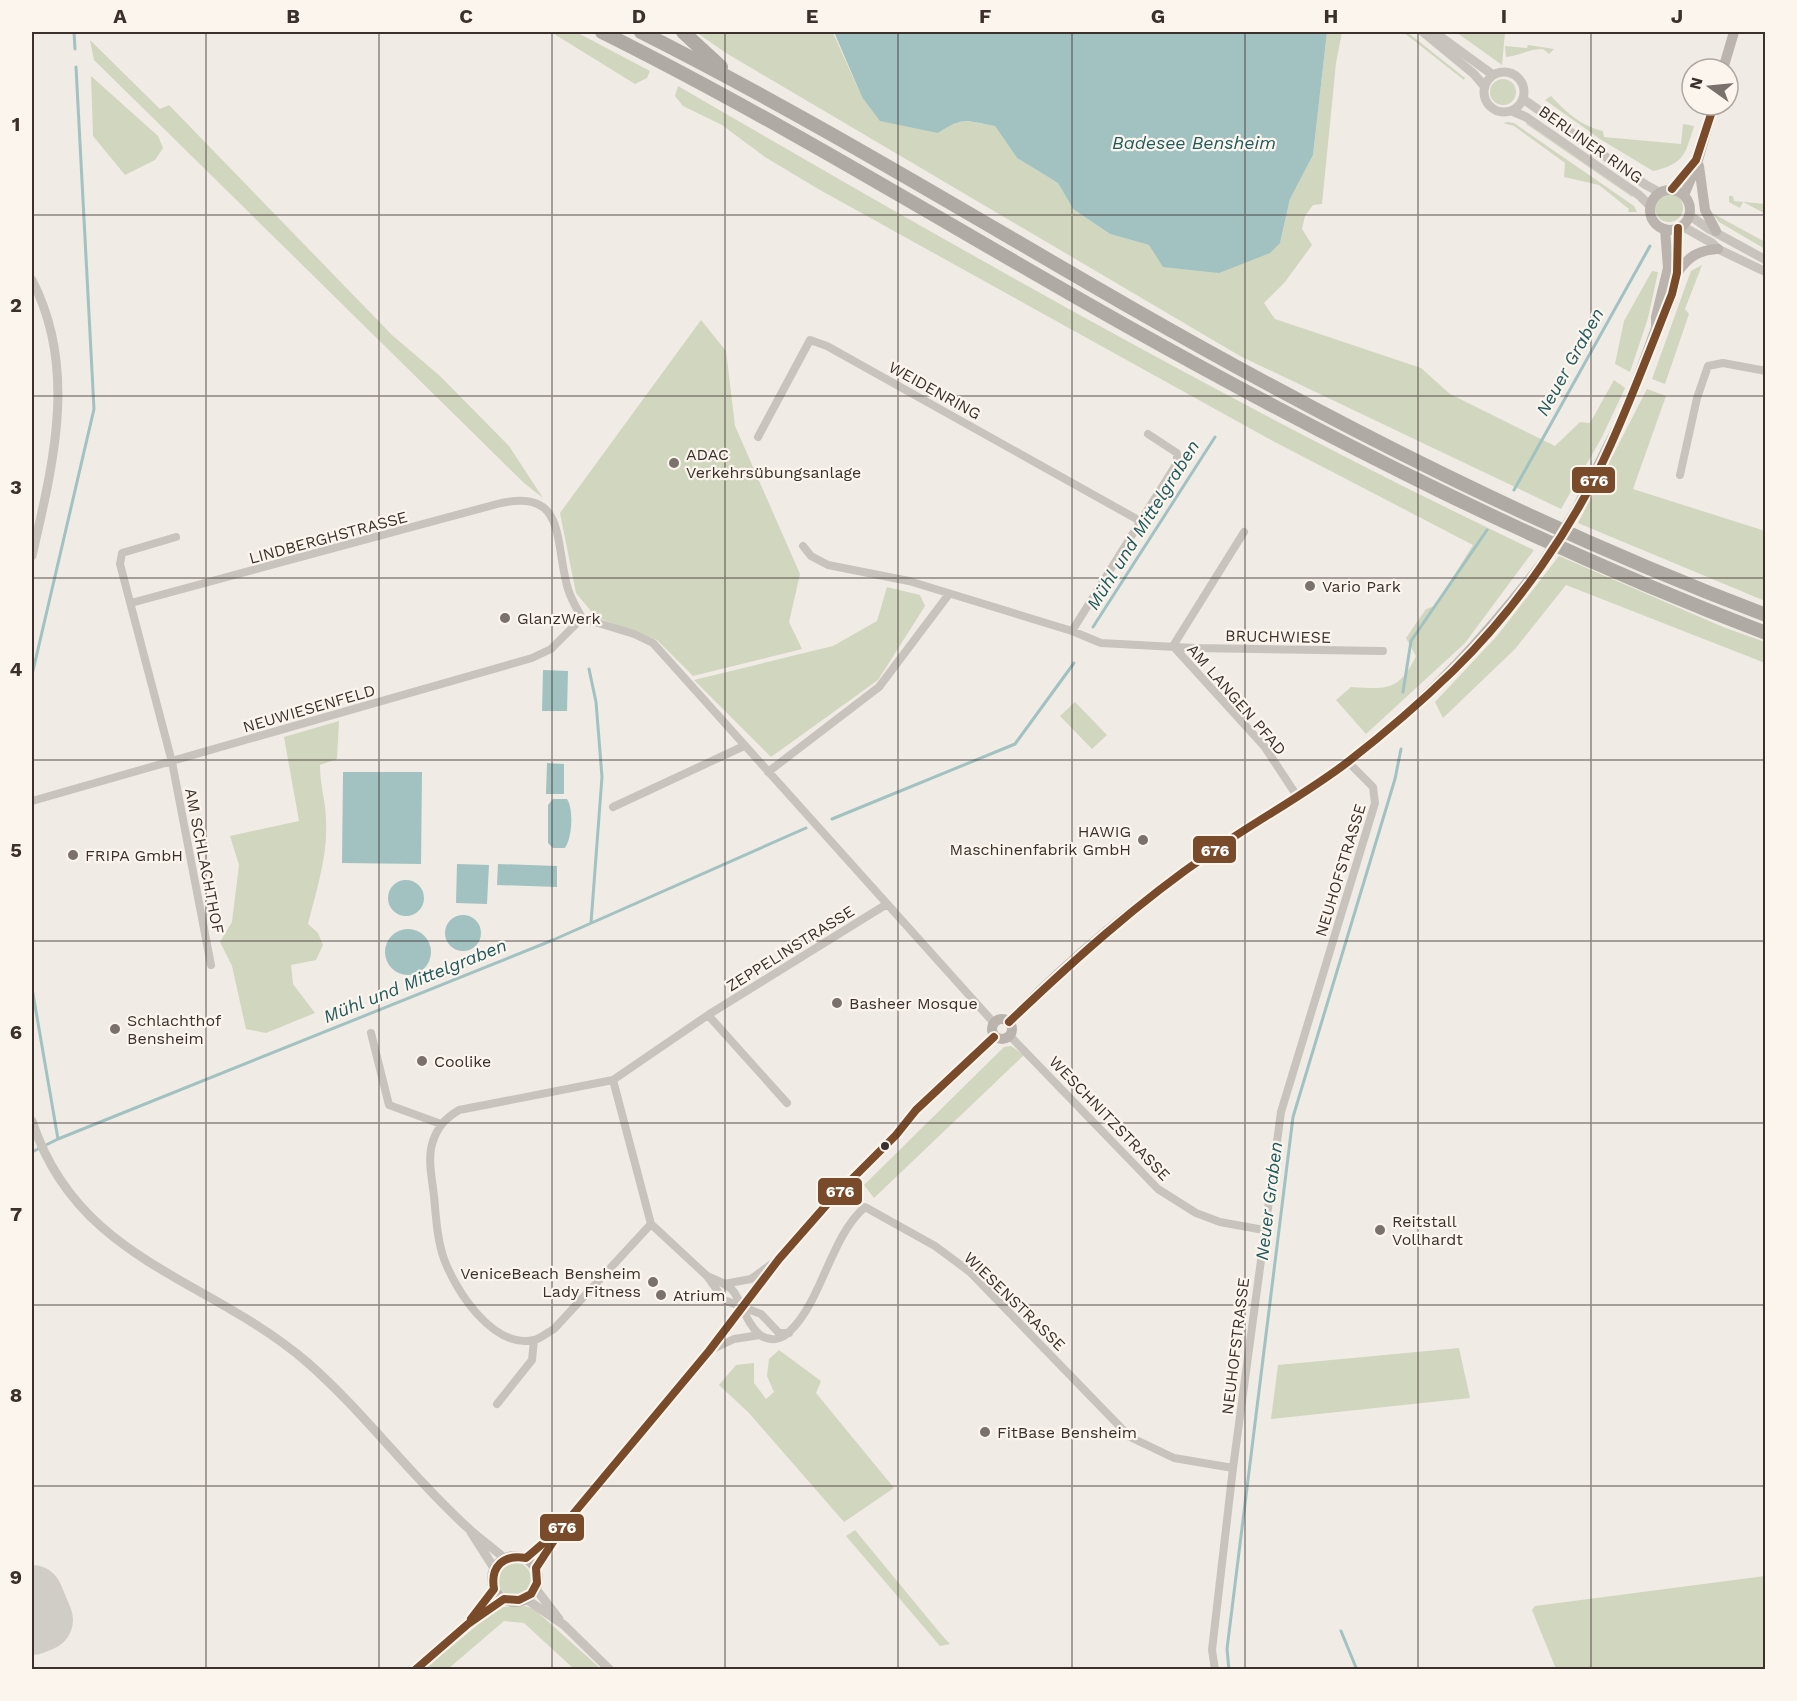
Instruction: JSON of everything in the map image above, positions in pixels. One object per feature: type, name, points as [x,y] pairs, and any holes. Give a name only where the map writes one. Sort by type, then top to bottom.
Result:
[{"type":"highway","points":[[602,32],[866,175],[1124,324],[1336,440],[1550,544],[1766,633]]},
{"type":"highway","points":[[641,32],[734,79],[1135,310],[1347,426],[1530,515],[1766,615]]},
{"type":"highway","points":[[683,32],[734,79]]},
{"type":"main road","points":[[1727,57],[1734,32]]},
{"type":"main road","points":[[1684,195],[1710,117]]},
{"type":"main road","points":[[1656,328],[1664,319],[1677,273],[1680,227],[1689,215],[1688,201],[1684,195],[1672,189],[1697,156]]},
{"type":"main road","points":[[1697,156],[1705,210],[1716,231]]},
{"type":"main road","name":"BERLINER RING","points":[[1665,229],[1653,221],[1650,206],[1659,192],[1672,189]]},
{"type":"main road","points":[[1009,1022],[1086,948],[1144,900],[1209,853],[1348,762],[1413,708],[1454,670],[1497,622],[1544,562],[1576,510],[1610,446],[1644,365],[1656,328],[1656,316],[1668,268],[1665,229],[1680,227]]},
{"type":"main road","points":[[1677,273],[1685,261],[1701,251],[1718,249]]},
{"type":"main road","points":[[1003,1019],[1009,1022],[1012,1028],[1010,1036],[1002,1040],[994,1036],[992,1031],[994,1023],[1003,1019]]},
{"type":"main road","points":[[536,1568],[526,1558],[519,1556],[504,1558],[494,1568],[492,1575],[494,1589],[504,1599],[511,1602],[526,1599],[536,1589],[536,1568],[564,1526],[709,1351],[779,1259],[829,1202],[896,1135],[916,1110],[994,1036]]},
{"type":"main road","points":[[526,1558],[564,1526]]},
{"type":"main road","points":[[468,1624],[494,1589]]},
{"type":"main road","points":[[414,1670],[468,1624],[504,1599]]},
{"type":"street","name":"BERLINER RING","points":[[1423,32],[1485,87],[1484,96],[1492,108],[1504,112],[1512,111],[1526,117],[1620,182],[1650,206]]},
{"type":"street","name":"BERLINER RING","points":[[1434,32],[1493,75],[1506,72],[1518,77],[1524,87],[1523,99],[1512,111]]},
{"type":"street","points":[[1485,87],[1493,75]]},
{"type":"street","name":"BERLINER RING","points":[[1523,99],[1659,192]]},
{"type":"street","points":[[1689,215],[1766,260]]},
{"type":"street","points":[[1680,227],[1712,243],[1718,249],[1766,272]]},
{"type":"street","points":[[32,280],[54,343],[60,408],[54,456],[32,556]]},
{"type":"street","name":"WEIDENRING","points":[[758,437],[810,340],[827,346],[943,409],[1142,522]]},
{"type":"street","points":[[1680,475],[1697,398],[1708,366],[1723,363],[1766,371]]},
{"type":"street","points":[[803,546],[811,556],[828,565],[909,581],[1072,631],[1142,522],[1179,458],[1177,453],[1148,434]]},
{"type":"street","name":"LINDBERGHSTRASSE","points":[[131,603],[517,499],[531,500],[552,516],[557,528],[568,589],[582,618]]},
{"type":"street","points":[[1173,646],[1244,532]]},
{"type":"street","points":[[172,762],[120,564],[122,553],[176,537]]},
{"type":"street","points":[[768,772],[879,687],[949,594]]},
{"type":"street","points":[[582,618],[634,634],[653,643],[994,1023]]},
{"type":"street","name":"NEUWIESENFELD","points":[[32,801],[532,658],[551,649],[582,618]]},
{"type":"street","name":"AM LANGEN PFAD","points":[[1072,631],[1101,643],[1173,646],[1264,746],[1297,796]]},
{"type":"street","name":"BRUCHWIESE","points":[[1173,646],[1383,651]]},
{"type":"street","points":[[614,807],[744,746]]},
{"type":"street","name":"AM SCHLACHTHOF","points":[[172,762],[211,965]]},
{"type":"street","name":"NEUHOFSTRASSE","points":[[1215,1670],[1212,1650],[1233,1468],[1281,1112],[1375,803],[1373,787],[1348,762]]},
{"type":"street","name":"ZEPPELINSTRASSE","points":[[613,1080],[708,1015],[886,904]]},
{"type":"street","points":[[708,1015],[787,1103]]},
{"type":"street","points":[[371,1033],[389,1105],[441,1124]]},
{"type":"street","name":"WESCHNITZSTRASSE","points":[[1010,1036],[1158,1189],[1196,1213],[1220,1222],[1264,1230]]},
{"type":"street","points":[[651,1224],[554,1329],[534,1340],[514,1339],[485,1323],[456,1285],[444,1259],[430,1155],[441,1124],[459,1110],[613,1080],[651,1224],[707,1276],[724,1300],[761,1314],[779,1333],[789,1333]]},
{"type":"street","points":[[32,1121],[37,1137],[62,1185],[95,1222],[126,1248],[175,1279],[257,1324],[310,1365],[470,1530],[504,1558]]},
{"type":"street","name":"WIESENSTRASSE","points":[[789,1333],[799,1321],[848,1228],[864,1207],[935,1246],[970,1272],[1130,1437],[1174,1458],[1233,1468]]},
{"type":"street","points":[[724,1284],[751,1278],[779,1259]]},
{"type":"street","points":[[707,1276],[724,1284],[733,1292],[760,1335]]},
{"type":"street","points":[[709,1351],[734,1339],[760,1335],[776,1340],[789,1333]]},
{"type":"street","points":[[497,1404],[532,1360],[534,1340]]},
{"type":"street","points":[[470,1530],[494,1568]]},
{"type":"street","points":[[536,1589],[564,1625],[610,1670]]},
{"type":"street","points":[[526,1599],[564,1625]]},
{"type":"green space","points":[[551,32],[576,32],[650,71],[647,78],[635,84]]},
{"type":"green space","points":[[696,32],[833,33],[862,97],[938,133],[960,122],[995,126],[1017,158],[1058,183],[1073,209],[1110,234],[1149,245],[1280,243],[1290,199],[1313,155],[1327,32],[1342,32],[1336,63],[1322,204],[1313,205],[1305,216],[1302,229],[1312,245],[1285,282],[1264,303],[1275,319],[1421,368],[1450,394],[1555,446],[1580,422],[1590,423],[1614,380],[1625,388],[1602,437],[1561,509],[1240,356],[726,53]]},
{"type":"green space","points":[[1403,32],[1407,32],[1465,78],[1464,80]]},
{"type":"green space","points":[[1456,32],[1505,32],[1502,65]]},
{"type":"green space","points":[[90,40],[160,109],[169,105],[392,335],[440,376],[509,446],[543,498],[524,483],[94,60]]},
{"type":"green space","points":[[1528,45],[1554,49],[1549,54],[1543,49],[1538,49],[1506,57],[1505,46],[1527,48]]},
{"type":"green space","points":[[91,76],[158,136],[163,148],[155,160],[125,175],[93,136]]},
{"type":"green space","points":[[1503,79],[1512,83],[1516,92],[1512,101],[1503,105],[1494,101],[1490,92],[1494,83]]},
{"type":"green space","points":[[678,86],[995,268],[1208,385],[1316,442],[1534,550],[1465,643],[1366,734],[1336,700],[1351,687],[1382,688],[1390,686],[1404,676],[1416,656],[1406,638],[1426,609],[1435,606],[1473,545],[1271,440],[820,190],[765,157],[722,125],[683,106],[675,96]]},
{"type":"green space","points":[[1551,96],[1575,118],[1603,131],[1604,137],[1681,144],[1683,124],[1694,126],[1682,157],[1671,165],[1653,171],[1600,139],[1545,100]]},
{"type":"green space","points":[[1528,122],[1633,194],[1632,197],[1526,124]]},
{"type":"green space","points":[[1503,123],[1514,123],[1634,206],[1637,212],[1628,212],[1629,209],[1599,185],[1564,177],[1565,163],[1514,126]]},
{"type":"green space","points":[[1669,194],[1679,198],[1683,208],[1679,218],[1669,222],[1659,218],[1655,208],[1659,198]]},
{"type":"green space","points":[[1729,196],[1733,196],[1734,201],[1765,204],[1764,213],[1743,202],[1740,208],[1729,202]]},
{"type":"green space","points":[[1712,213],[1765,242],[1765,249],[1719,222]]},
{"type":"green space","points":[[1702,265],[1685,309],[1689,314],[1665,384],[1652,379],[1691,271]]},
{"type":"green space","points":[[1652,271],[1658,272],[1648,318],[1630,372],[1615,364],[1624,321]]},
{"type":"green space","name":"ADAC Verkehrsübungsanlage","points":[[701,320],[726,351],[735,426],[800,574],[789,622],[802,649],[693,676],[657,640],[596,617],[576,593],[560,513]]},
{"type":"green space","points":[[1647,389],[1666,396],[1633,489],[1765,531],[1765,601],[1578,523]]},
{"type":"green space","points":[[1559,556],[1723,627],[1765,642],[1765,663],[1566,585],[1515,649],[1443,718],[1435,702],[1497,636]]},
{"type":"green space","points":[[887,587],[920,595],[925,606],[878,680],[771,757],[694,680],[833,646],[877,621]]},
{"type":"green space","points":[[1075,702],[1107,735],[1092,749],[1060,716]]},
{"type":"green space","points":[[339,721],[337,759],[320,765],[326,834],[321,873],[308,924],[318,933],[323,945],[316,960],[291,965],[293,984],[315,1013],[266,1033],[246,1029],[232,966],[220,942],[232,922],[239,865],[230,836],[299,821],[284,737]]},
{"type":"green space","points":[[1011,1046],[1024,1055],[874,1198],[864,1185],[1004,1047]]},
{"type":"green space","points":[[1459,1348],[1470,1398],[1271,1419],[1278,1365]]},
{"type":"green space","points":[[779,1350],[821,1381],[816,1393],[894,1488],[844,1522],[749,1413],[719,1385],[736,1365],[754,1363],[754,1383],[766,1399],[774,1392],[767,1376],[769,1359]]},
{"type":"green space","points":[[855,1530],[950,1644],[940,1646],[846,1536]]},
{"type":"green space","points":[[514,1562],[526,1567],[531,1579],[526,1591],[514,1596],[502,1591],[497,1579],[502,1567]]},
{"type":"green space","points":[[1765,1576],[1765,1669],[1556,1669],[1532,1610],[1535,1606]]},
{"type":"green space","points":[[525,1606],[534,1609],[601,1669],[574,1669],[524,1623],[504,1621],[448,1669],[423,1670],[492,1613],[503,1607]]},
{"type":"water","name":"Badesee Bensheim","points":[[834,32],[1327,32],[1313,155],[1290,199],[1280,243],[1270,253],[1219,273],[1163,267],[1149,245],[1110,234],[1073,209],[1058,183],[1017,158],[995,126],[965,121],[938,133],[880,121],[862,97]]},
{"type":"water","points":[[543,670],[568,671],[567,711],[542,711]]},
{"type":"water","points":[[547,763],[564,764],[564,794],[546,794]]},
{"type":"water","points":[[343,772],[422,772],[421,864],[342,863]]},
{"type":"water","points":[[553,799],[567,799],[571,810],[569,838],[565,848],[553,848],[548,843],[548,805]]},
{"type":"water","points":[[457,864],[489,865],[487,904],[456,903]]},
{"type":"water","points":[[498,864],[557,866],[557,887],[497,885]]},
{"type":"water","points":[[406,880],[419,885],[424,898],[419,911],[406,916],[393,911],[388,898],[393,885]]},
{"type":"water","points":[[463,915],[476,920],[481,933],[476,946],[463,951],[450,946],[445,933],[450,920]]},
{"type":"water","points":[[408,929],[417,930],[425,935],[430,943],[430,961],[425,969],[417,974],[408,975],[399,974],[391,969],[386,961],[385,952],[386,943],[391,935],[399,930]]},
{"type":"waterway","points":[[74,32],[75,49]]},
{"type":"waterway","points":[[32,675],[94,409],[76,67]]},
{"type":"waterway","name":"Neuer Graben","points":[[1514,490],[1650,246]]},
{"type":"waterway","name":"Mühl und Mittelgraben","points":[[1093,627],[1215,437]]},
{"type":"waterway","name":"Neuer Graben","points":[[1403,692],[1411,641],[1487,530]]},
{"type":"waterway","name":"Mühl und Mittelgraben","points":[[832,819],[1015,744],[1074,663]]},
{"type":"waterway","points":[[589,669],[596,702],[602,777],[591,923]]},
{"type":"waterway","name":"Neuer Graben","points":[[1229,1670],[1227,1649],[1293,1117],[1395,779],[1401,749]]},
{"type":"waterway","name":"Mühl und Mittelgraben","points":[[32,1152],[58,1139],[553,940],[806,828]]},
{"type":"waterway","points":[[32,988],[58,1139]]},
{"type":"waterway","points":[[1341,1631],[1357,1670]]},
{"type":"runway","points":[[32,1596],[42,1620],[32,1624]]},
{"type":"transit line","name":"676","points":[[1672,189],[1696,160],[1710,117]]},
{"type":"transit line","name":"676","points":[[1009,1022],[1081,955],[1183,872],[1227,841],[1298,797],[1376,740],[1453,671],[1499,621],[1562,536],[1611,444],[1672,294],[1677,273],[1678,228]]},
{"type":"transit line","name":"676","points":[[415,1670],[468,1624],[504,1599],[519,1600],[531,1594],[537,1583],[536,1568],[564,1525],[709,1351],[779,1259],[829,1202],[896,1135],[916,1110],[994,1037]]},
{"type":"transit line","name":"676","points":[[471,1619],[494,1589],[494,1574],[500,1563],[511,1558],[526,1558],[555,1533]]},
{"type":"place","name":"ADAC Verkehrsübungsanlage","points":[[674,463]]},
{"type":"place","name":"Vario Park","points":[[1310,586]]},
{"type":"place","name":"GlanzWerk","points":[[505,618]]},
{"type":"place","name":"HAWIG Maschinenfabrik GmbH","points":[[1143,840]]},
{"type":"place","name":"FRIPA GmbH","points":[[73,855]]},
{"type":"place","name":"Basheer Mosque","points":[[837,1003]]},
{"type":"place","name":"Schlachthof Bensheim","points":[[115,1029]]},
{"type":"place","name":"Coolike","points":[[422,1061]]},
{"type":"place","name":"Reitstall Vollhardt","points":[[1380,1230]]},
{"type":"place","name":"VeniceBeach Bensheim Lady Fitness","points":[[653,1282]]},
{"type":"place","name":"Atrium","points":[[661,1295]]},
{"type":"place","name":"FitBase Bensheim","points":[[985,1432]]}]
